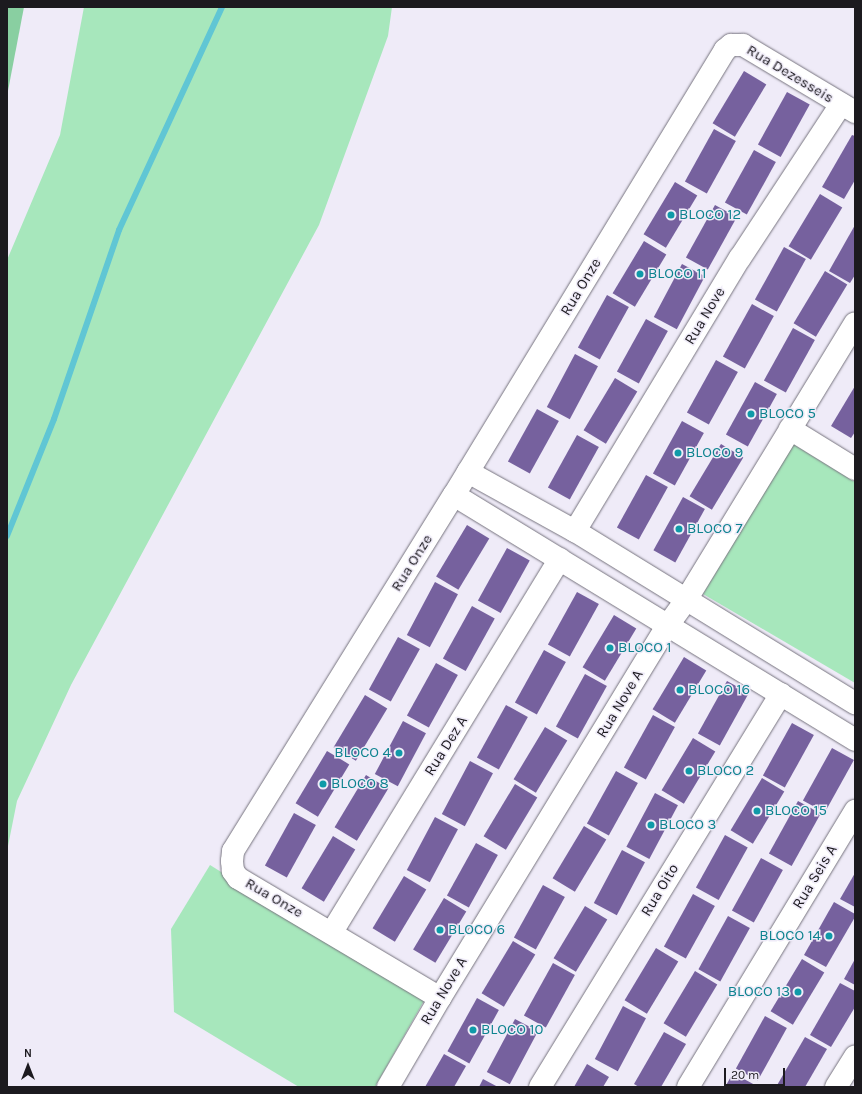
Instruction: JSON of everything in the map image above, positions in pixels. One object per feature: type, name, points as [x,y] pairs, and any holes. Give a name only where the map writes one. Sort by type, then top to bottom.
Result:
[{"type":"street","name":"Rua Dezesseis","points":[[725,50],[732,45],[743,45],[848,108]]},
{"type":"street","name":"Rua Onze","points":[[440,998],[332,932],[238,878],[234,871],[232,861],[233,851],[454,495],[725,50]]},
{"type":"street","name":"Rua Nove","points":[[575,532],[740,258],[848,108]]},
{"type":"street","name":"Rua Nove A","points":[[388,1087],[440,998],[668,624],[686,600],[855,323]]},
{"type":"street","points":[[790,429],[855,469]]},
{"type":"street","points":[[468,472],[575,532],[855,703]]},
{"type":"street","points":[[454,495],[668,624],[855,740]]},
{"type":"street","name":"Rua Dez A","points":[[332,932],[560,559]]},
{"type":"street","name":"Rua Oito","points":[[540,1087],[780,694]]},
{"type":"street","name":"Rua Seis A","points":[[688,1087],[855,811]]},
{"type":"street","points":[[836,1087],[855,1056]]},
{"type":"green space","points":[[7,7],[24,7],[7,96]]},
{"type":"green space","points":[[84,7],[392,7],[388,36],[319,225],[71,685],[17,801],[7,851],[7,260],[60,135]]},
{"type":"green space","points":[[793,444],[855,482],[855,683],[703,594]]},
{"type":"green space","points":[[210,865],[425,999],[375,1087],[299,1087],[174,1012],[171,929]]},
{"type":"building","points":[[744,71],[766,84],[735,137],[713,123]]},
{"type":"building","points":[[787,92],[810,105],[781,157],[758,144]]},
{"type":"building","points":[[714,129],[736,141],[707,194],[685,181]]},
{"type":"building","points":[[852,135],[855,136],[855,180],[844,199],[822,187]]},
{"type":"building","points":[[754,150],[776,162],[747,215],[725,202]]},
{"type":"building","name":"BLOCO 12","points":[[675,182],[697,195],[666,248],[644,234]]},
{"type":"building","points":[[820,194],[842,207],[811,260],[789,246]]},
{"type":"building","points":[[715,205],[737,217],[708,270],[686,257]]},
{"type":"building","points":[[855,225],[855,275],[850,283],[829,271]]},
{"type":"building","name":"BLOCO 11","points":[[644,241],[666,254],[635,307],[613,293]]},
{"type":"building","points":[[784,247],[806,259],[777,312],[755,299]]},
{"type":"building","points":[[682,264],[705,276],[677,329],[654,317]]},
{"type":"building","points":[[825,271],[847,284],[816,337],[794,323]]},
{"type":"building","points":[[607,295],[629,307],[600,360],[578,347]]},
{"type":"building","points":[[752,304],[774,316],[745,369],[723,356]]},
{"type":"building","points":[[646,319],[668,331],[639,384],[617,371]]},
{"type":"building","points":[[793,328],[815,340],[786,393],[764,380]]},
{"type":"building","points":[[575,354],[598,366],[570,419],[547,407]]},
{"type":"building","points":[[716,360],[738,372],[709,425],[687,412]]},
{"type":"building","points":[[615,378],[637,391],[606,444],[584,430]]},
{"type":"building","name":"BLOCO 5","points":[[755,382],[777,394],[748,447],[726,434]]},
{"type":"building","points":[[855,386],[855,432],[851,438],[831,426]]},
{"type":"building","points":[[537,409],[559,421],[530,474],[508,461]]},
{"type":"building","name":"BLOCO 9","points":[[682,421],[704,433],[675,486],[653,473]]},
{"type":"building","points":[[577,435],[599,447],[570,500],[548,487]]},
{"type":"building","points":[[721,444],[743,457],[712,510],[690,496]]},
{"type":"building","points":[[646,475],[668,487],[639,540],[617,527]]},
{"type":"building","name":"BLOCO 7","points":[[683,497],[705,509],[675,562],[653,550]]},
{"type":"building","points":[[467,525],[489,538],[458,590],[436,576]]},
{"type":"building","points":[[507,548],[530,561],[501,613],[478,600]]},
{"type":"building","points":[[435,582],[458,594],[430,647],[407,635]]},
{"type":"building","points":[[577,592],[599,604],[570,657],[548,644]]},
{"type":"building","points":[[472,606],[495,619],[466,671],[443,658]]},
{"type":"building","name":"BLOCO 1","points":[[614,615],[636,628],[605,681],[583,667]]},
{"type":"building","points":[[398,637],[420,649],[391,702],[369,689]]},
{"type":"building","points":[[544,650],[566,662],[537,715],[515,702]]},
{"type":"building","name":"BLOCO 16","points":[[684,657],[706,670],[675,723],[653,709]]},
{"type":"building","points":[[436,663],[458,675],[429,728],[407,715]]},
{"type":"building","points":[[585,674],[607,686],[578,739],[556,726]]},
{"type":"building","points":[[727,681],[749,693],[720,746],[698,733]]},
{"type":"building","points":[[365,695],[387,708],[356,761],[334,747]]},
{"type":"building","points":[[506,705],[528,717],[499,770],[477,757]]},
{"type":"building","points":[[653,715],[675,727],[646,780],[624,767]]},
{"type":"building","name":"BLOCO 4","points":[[403,721],[426,733],[398,786],[375,774]]},
{"type":"building","points":[[792,723],[814,735],[785,788],[763,775]]},
{"type":"building","points":[[545,727],[567,740],[536,793],[514,779]]},
{"type":"building","name":"BLOCO 2","points":[[693,738],[715,751],[684,804],[662,790]]},
{"type":"building","points":[[832,748],[854,760],[825,813],[803,800]]},
{"type":"building","name":"BLOCO 8","points":[[327,751],[349,764],[318,817],[296,803]]},
{"type":"building","points":[[470,761],[493,773],[465,826],[442,814]]},
{"type":"building","points":[[616,771],[638,783],[609,836],[587,823]]},
{"type":"building","points":[[366,775],[388,788],[357,841],[335,827]]},
{"type":"building","name":"BLOCO 15","points":[[762,778],[784,791],[753,844],[731,830]]},
{"type":"building","points":[[515,784],[537,797],[506,850],[484,836]]},
{"type":"building","name":"BLOCO 3","points":[[655,793],[678,805],[649,859],[626,847]]},
{"type":"building","points":[[798,801],[821,814],[792,866],[769,853]]},
{"type":"building","points":[[294,813],[316,825],[287,878],[265,865]]},
{"type":"building","points":[[435,817],[458,829],[430,882],[407,870]]},
{"type":"building","points":[[584,826],[606,839],[575,892],[553,878]]},
{"type":"building","points":[[725,835],[748,848],[719,900],[696,887]]},
{"type":"building","points":[[333,836],[355,849],[324,902],[302,888]]},
{"type":"building","points":[[476,843],[498,855],[469,908],[447,895]]},
{"type":"building","points":[[622,850],[645,862],[617,915],[594,903]]},
{"type":"building","points":[[761,858],[783,870],[754,923],[732,910]]},
{"type":"building","points":[[855,873],[855,907],[840,899]]},
{"type":"building","points":[[404,876],[426,889],[395,942],[373,928]]},
{"type":"building","points":[[543,885],[565,897],[536,950],[514,937]]},
{"type":"building","points":[[693,894],[715,906],[686,959],[664,946]]},
{"type":"building","name":"BLOCO 6","points":[[444,898],[466,911],[435,963],[413,949]]},
{"type":"building","name":"BLOCO 14","points":[[834,902],[855,914],[855,917],[826,967],[804,955]]},
{"type":"building","points":[[585,906],[607,919],[576,972],[554,958]]},
{"type":"building","points":[[728,916],[750,928],[720,981],[698,969]]},
{"type":"building","points":[[513,941],[535,954],[504,1007],[482,993]]},
{"type":"building","points":[[656,948],[678,961],[647,1014],[625,1000]]},
{"type":"building","name":"BLOCO 13","points":[[802,959],[824,972],[793,1025],[771,1011]]},
{"type":"building","points":[[855,959],[855,985],[844,979]]},
{"type":"building","points":[[553,963],[575,975],[546,1028],[524,1015]]},
{"type":"building","points":[[695,971],[717,984],[686,1037],[664,1023]]},
{"type":"building","points":[[840,983],[855,991],[855,1007],[831,1047],[810,1035]]},
{"type":"building","name":"BLOCO 10","points":[[477,998],[499,1010],[469,1063],[447,1051]]},
{"type":"building","points":[[623,1006],[646,1018],[618,1071],[595,1059]]},
{"type":"building","points":[[765,1016],[787,1028],[758,1081],[736,1068]]},
{"type":"building","points":[[515,1019],[538,1031],[510,1084],[487,1072]]},
{"type":"building","points":[[664,1032],[686,1044],[661,1087],[639,1087],[634,1084]]},
{"type":"building","points":[[805,1037],[827,1049],[805,1087],[776,1087]]},
{"type":"building","points":[[444,1054],[466,1066],[454,1087],[425,1087]]},
{"type":"building","points":[[587,1064],[609,1077],[603,1087],[574,1087]]},
{"type":"building","points":[[733,1073],[755,1085],[754,1087],[725,1087]]},
{"type":"building","points":[[483,1079],[498,1087],[479,1087]]},
{"type":"waterway","points":[[7,536],[54,419],[119,230],[222,7]]},
{"type":"place","name":"BLOCO 12","points":[[671,215]]},
{"type":"place","name":"BLOCO 11","points":[[640,274]]},
{"type":"place","name":"BLOCO 5","points":[[751,414]]},
{"type":"place","name":"BLOCO 9","points":[[678,453]]},
{"type":"place","name":"BLOCO 7","points":[[679,529]]},
{"type":"place","name":"BLOCO 1","points":[[610,648]]},
{"type":"place","name":"BLOCO 16","points":[[680,690]]},
{"type":"place","name":"BLOCO 4","points":[[399,753]]},
{"type":"place","name":"BLOCO 2","points":[[689,771]]},
{"type":"place","name":"BLOCO 8","points":[[323,784]]},
{"type":"place","name":"BLOCO 15","points":[[757,811]]},
{"type":"place","name":"BLOCO 3","points":[[651,825]]},
{"type":"place","name":"BLOCO 6","points":[[440,930]]},
{"type":"place","name":"BLOCO 14","points":[[829,936]]},
{"type":"place","name":"BLOCO 13","points":[[798,992]]},
{"type":"place","name":"BLOCO 10","points":[[473,1030]]}]
